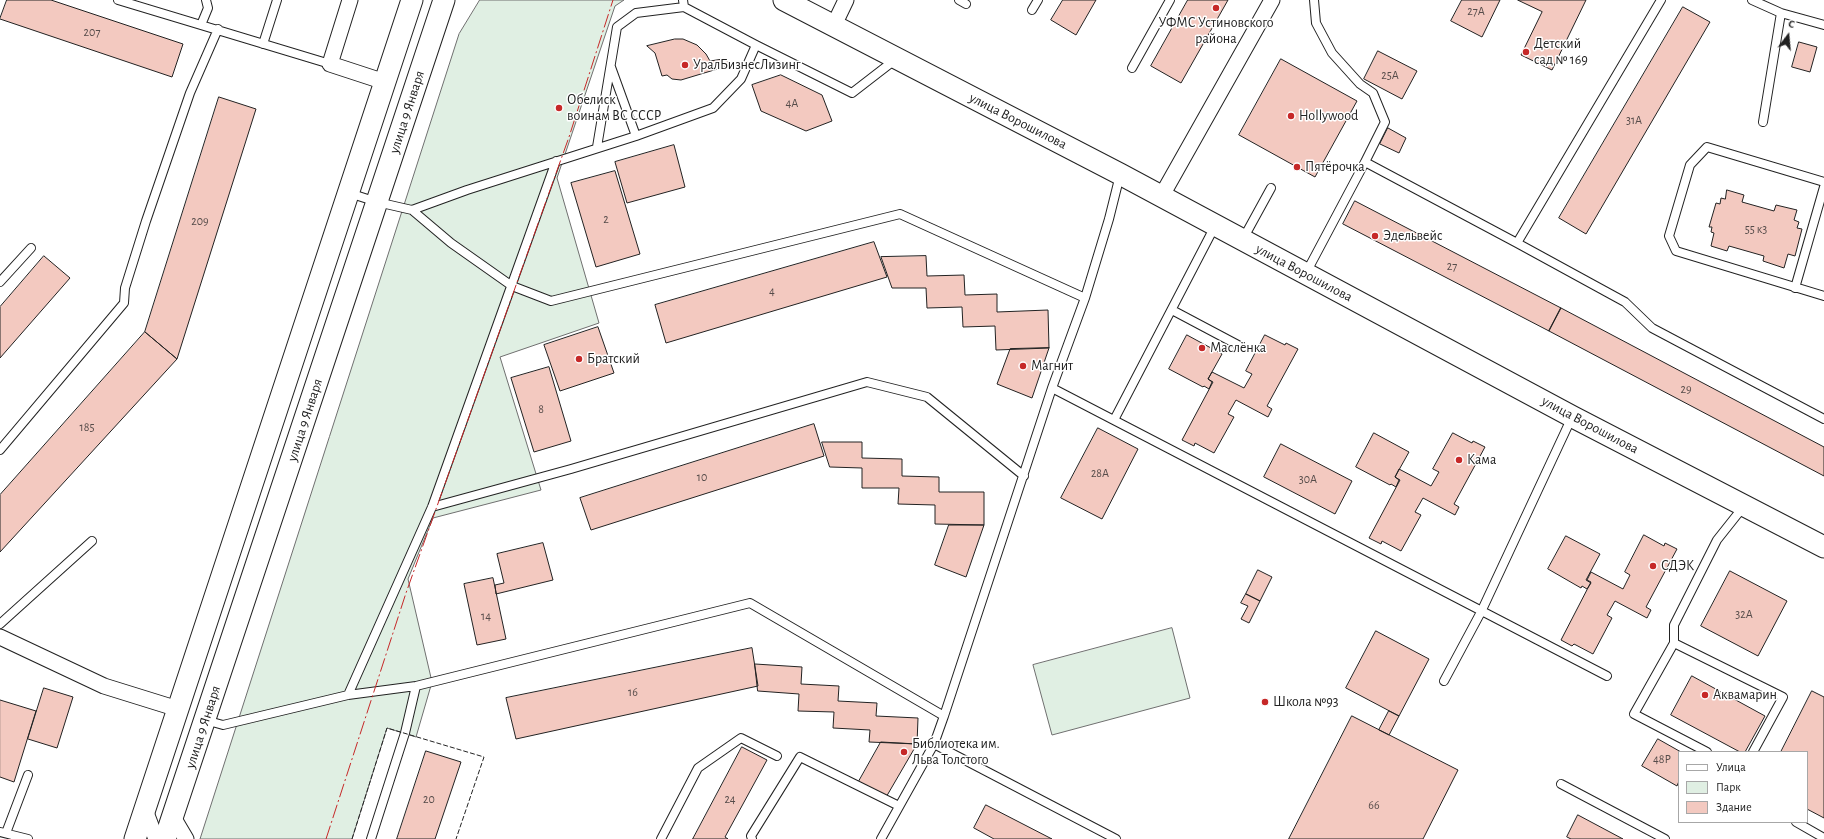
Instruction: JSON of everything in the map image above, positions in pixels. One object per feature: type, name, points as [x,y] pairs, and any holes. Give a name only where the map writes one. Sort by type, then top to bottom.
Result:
[{"type":"main road","name":"улица 9 Января","points":[[135,839],[412,0]]},
{"type":"main road","name":"улица 9 Января","points":[[165,839],[444,0]]},
{"type":"main road","name":"улица Ворошилова","points":[[784,0],[1120,174],[1573,417],[1824,547]]},
{"type":"street","points":[[350,0],[330,64],[385,82]]},
{"type":"street","points":[[834,25],[846,0]]},
{"type":"street","points":[[1161,197],[1272,0]]},
{"type":"street","points":[[0,637],[104,686],[178,709]]},
{"type":"street","points":[[145,810],[156,839]]},
{"type":"street","points":[[173,817],[186,839]]},
{"type":"lane","points":[[118,0],[330,64]]},
{"type":"lane","points":[[201,25],[208,8],[206,0]]},
{"type":"lane","points":[[263,44],[277,0]]},
{"type":"lane","points":[[1032,10],[1038,0]]},
{"type":"lane","points":[[1132,68],[1170,0]]},
{"type":"lane","points":[[1306,274],[1385,122],[1373,93],[1360,84],[1332,53],[1316,23],[1314,0]]},
{"type":"lane","points":[[1518,243],[1661,0]]},
{"type":"lane","points":[[1752,0],[1781,13],[1824,25]]},
{"type":"lane","points":[[597,147],[617,27],[636,14],[684,3],[756,45],[852,93],[898,58]]},
{"type":"lane","points":[[1763,122],[1781,13]]},
{"type":"lane","points":[[0,450],[124,303],[125,288],[187,100],[218,29]]},
{"type":"lane","points":[[412,210],[597,147],[636,136],[713,108],[741,79],[756,45]]},
{"type":"lane","points":[[610,67],[636,136]]},
{"type":"lane","points":[[1824,182],[1707,147],[1690,165],[1669,236],[1676,251],[1824,296]]},
{"type":"lane","points":[[348,695],[432,507],[556,161]]},
{"type":"lane","points":[[1364,162],[1518,243],[1625,302],[1652,328],[1824,419]]},
{"type":"lane","points":[[881,839],[934,744],[1052,388],[1085,298],[1109,219],[1120,174]]},
{"type":"lane","points":[[1796,288],[1824,187]]},
{"type":"lane","points":[[1243,240],[1271,188]]},
{"type":"lane","points":[[348,193],[377,202],[412,210],[451,243],[512,286],[551,301],[900,214],[1085,298]]},
{"type":"lane","points":[[1114,420],[1215,225]]},
{"type":"lane","points":[[0,282],[31,248]]},
{"type":"lane","points":[[1172,310],[1238,345]]},
{"type":"lane","points":[[432,507],[551,475],[867,382],[927,397],[1024,476]]},
{"type":"lane","points":[[1052,388],[1481,612],[1607,676]]},
{"type":"lane","points":[[1444,680],[1481,612],[1573,417]]},
{"type":"lane","points":[[1704,751],[1634,714],[1674,643],[1674,625],[1713,547],[1744,506]]},
{"type":"lane","points":[[0,624],[92,541]]},
{"type":"lane","points":[[205,720],[223,725],[348,695],[416,686],[750,603],[944,716]]},
{"type":"lane","points":[[1674,643],[1783,697],[1754,751]]},
{"type":"lane","points":[[371,839],[405,733],[416,686]]},
{"type":"lane","points":[[661,839],[698,768],[710,759],[741,738],[777,756]]},
{"type":"lane","points":[[934,744],[1116,839]]},
{"type":"lane","points":[[752,839],[751,836],[800,757],[899,806]]},
{"type":"lane","points":[[28,775],[3,832],[28,839]]},
{"type":"lane","points":[[1561,784],[1665,839]]},
{"type":"lane","points":[[1798,823],[1824,838]]},
{"type":"green space","points":[[480,0],[624,0],[615,6],[557,178],[599,323],[500,357],[541,490],[433,518],[408,579],[432,682],[416,737],[387,728],[352,839],[200,839],[459,34]]},
{"type":"green space","points":[[1172,628],[1190,698],[1052,735],[1033,665]]},
{"type":"building","points":[[7,0],[51,0],[183,44],[172,77],[0,19]]},
{"type":"building","points":[[1063,0],[1096,0],[1076,35],[1051,20]]},
{"type":"building","points":[[1188,0],[1228,0],[1181,83],[1151,66]]},
{"type":"building","points":[[1462,0],[1500,0],[1482,37],[1451,21]]},
{"type":"building","points":[[1518,0],[1586,0],[1552,70],[1521,55],[1542,12]]},
{"type":"building","points":[[1683,7],[1710,22],[1586,234],[1559,218]]},
{"type":"building","points":[[675,39],[683,39],[697,45],[706,54],[710,61],[723,59],[734,64],[681,80],[672,79],[667,75],[662,76],[655,53],[647,46]]},
{"type":"building","points":[[1799,42],[1817,47],[1810,72],[1792,67]]},
{"type":"building","points":[[1378,51],[1417,71],[1402,99],[1364,79]]},
{"type":"building","points":[[1281,59],[1357,101],[1315,177],[1239,135]]},
{"type":"building","points":[[781,75],[822,95],[832,121],[806,131],[761,111],[752,85]]},
{"type":"building","points":[[219,97],[256,109],[177,359],[145,332]]},
{"type":"building","points":[[1388,128],[1406,138],[1399,153],[1380,144]]},
{"type":"building","points":[[674,145],[685,187],[627,203],[615,162]]},
{"type":"building","points":[[615,171],[640,254],[596,267],[571,183]]},
{"type":"building","points":[[1727,190],[1744,195],[1742,202],[1774,211],[1776,205],[1797,210],[1794,220],[1799,222],[1797,228],[1802,229],[1795,256],[1788,254],[1784,268],[1763,261],[1764,256],[1729,246],[1727,251],[1711,246],[1714,233],[1711,232],[1712,227],[1709,227],[1716,203],[1720,204],[1721,198],[1725,199]]},
{"type":"building","points":[[1355,201],[1561,308],[1549,331],[1343,224]]},
{"type":"building","points":[[874,242],[887,277],[666,343],[655,305]]},
{"type":"building","points":[[44,256],[70,278],[0,358],[0,307]]},
{"type":"building","points":[[926,256],[927,276],[964,275],[965,295],[997,294],[997,312],[1048,310],[1049,348],[996,350],[995,326],[963,327],[962,307],[927,308],[926,288],[892,288],[881,257]]},
{"type":"building","points":[[1561,308],[1824,447],[1824,476],[1549,331]]},
{"type":"building","name":"Братский","points":[[598,327],[614,373],[560,391],[544,345]]},
{"type":"building","points":[[145,332],[177,359],[0,552],[0,495]]},
{"type":"building","points":[[1187,335],[1222,354],[1208,379],[1212,382],[1209,389],[1169,369]]},
{"type":"building","points":[[1265,335],[1285,345],[1286,343],[1298,349],[1267,406],[1272,409],[1268,417],[1236,400],[1228,414],[1234,417],[1214,453],[1195,443],[1194,446],[1182,440],[1213,382],[1208,379],[1212,372],[1244,388],[1252,374],[1246,371]]},
{"type":"building","name":"Магнит","points":[[1049,348],[1032,398],[997,384],[1010,349]]},
{"type":"building","points":[[549,367],[571,441],[534,452],[511,378]]},
{"type":"building","points":[[814,424],[824,456],[591,530],[580,498]]},
{"type":"building","points":[[1098,428],[1138,449],[1102,519],[1061,498]]},
{"type":"building","points":[[1374,433],[1409,452],[1395,477],[1399,480],[1396,487],[1356,467]]},
{"type":"building","points":[[1453,433],[1472,443],[1473,441],[1485,447],[1454,504],[1459,507],[1455,515],[1423,498],[1415,512],[1421,515],[1401,551],[1382,541],[1381,544],[1369,538],[1400,480],[1395,477],[1399,469],[1431,486],[1439,472],[1433,469]]},
{"type":"building","points":[[822,442],[862,442],[862,458],[902,459],[902,476],[939,477],[939,492],[984,492],[984,525],[935,524],[935,505],[898,504],[899,488],[862,488],[862,468],[830,467]]},
{"type":"building","points":[[1281,444],[1352,481],[1335,514],[1264,477]]},
{"type":"building","points":[[949,525],[984,525],[966,577],[935,565]]},
{"type":"building","points":[[1644,535],[1664,546],[1665,543],[1677,549],[1646,607],[1651,610],[1647,618],[1615,601],[1607,615],[1612,618],[1593,654],[1574,644],[1572,646],[1561,640],[1591,582],[1587,580],[1591,572],[1623,589],[1630,575],[1625,572]]},
{"type":"building","points":[[1566,536],[1600,554],[1586,580],[1591,583],[1587,589],[1582,586],[1581,588],[1548,569]]},
{"type":"building","points":[[543,543],[553,580],[496,594],[495,585],[504,583],[497,554]]},
{"type":"building","points":[[1258,570],[1272,577],[1260,601],[1246,594]]},
{"type":"building","points":[[1730,571],[1787,601],[1758,656],[1701,626]]},
{"type":"building","points":[[493,578],[506,639],[477,645],[464,584]]},
{"type":"building","points":[[1246,594],[1260,601],[1249,623],[1241,619],[1248,606],[1241,603]]},
{"type":"building","points":[[1376,631],[1429,659],[1399,716],[1346,688]]},
{"type":"building","points":[[752,648],[758,686],[516,739],[506,698]]},
{"type":"building","points":[[755,664],[802,667],[801,684],[839,686],[838,701],[877,703],[876,716],[918,718],[917,744],[869,742],[870,730],[833,728],[834,712],[798,711],[799,694],[758,691]]},
{"type":"building","name":"Аквамарин","points":[[1692,676],[1765,716],[1746,751],[1738,751],[1671,715]]},
{"type":"building","points":[[44,688],[73,697],[57,748],[28,739]]},
{"type":"building","points":[[1812,691],[1824,697],[1824,818],[1808,810],[1808,751],[1782,751]]},
{"type":"building","points":[[0,700],[36,711],[14,782],[0,777]]},
{"type":"building","points":[[1389,711],[1399,716],[1389,735],[1379,730]]},
{"type":"building","points":[[1352,716],[1458,770],[1423,839],[1289,839]]},
{"type":"building","points":[[1658,739],[1679,751],[1678,751],[1677,786],[1642,766]]},
{"type":"building","points":[[881,742],[917,744],[885,799],[858,783]]},
{"type":"building","points":[[742,747],[767,760],[725,837],[728,839],[693,839]]},
{"type":"building","points":[[426,751],[461,762],[435,839],[397,839]]},
{"type":"building","points":[[986,805],[1052,839],[994,839],[974,828]]},
{"type":"building","points":[[1578,815],[1623,839],[1571,839],[1567,837]]},
{"type":"fence","points":[[352,839],[387,728],[484,757],[456,839]]},
{"type":"power","points":[[326,839],[406,593],[569,137],[613,0]]},
{"type":"place","name":"УФМС Устиновского района","points":[[1216,8]]},
{"type":"place","name":"Детский сад № 169","points":[[1526,52]]},
{"type":"place","name":"УралБизнесЛизинг","points":[[685,65]]},
{"type":"place","name":"Обелиск воинам ВС СССР","points":[[559,108]]},
{"type":"place","name":"Hollywood","points":[[1291,116]]},
{"type":"place","name":"Пятёрочка","points":[[1297,167]]},
{"type":"place","name":"Эдельвейс","points":[[1375,236]]},
{"type":"place","name":"Маслёнка","points":[[1202,348]]},
{"type":"place","name":"Братский","points":[[579,359]]},
{"type":"place","name":"Магнит","points":[[1023,366]]},
{"type":"place","name":"Кама","points":[[1459,460]]},
{"type":"place","name":"СДЭК","points":[[1653,566]]},
{"type":"place","name":"Аквамарин","points":[[1705,695]]},
{"type":"place","name":"Школа №93","points":[[1265,702]]},
{"type":"place","name":"Библиотека им. Льва Толстого","points":[[904,752]]}]
